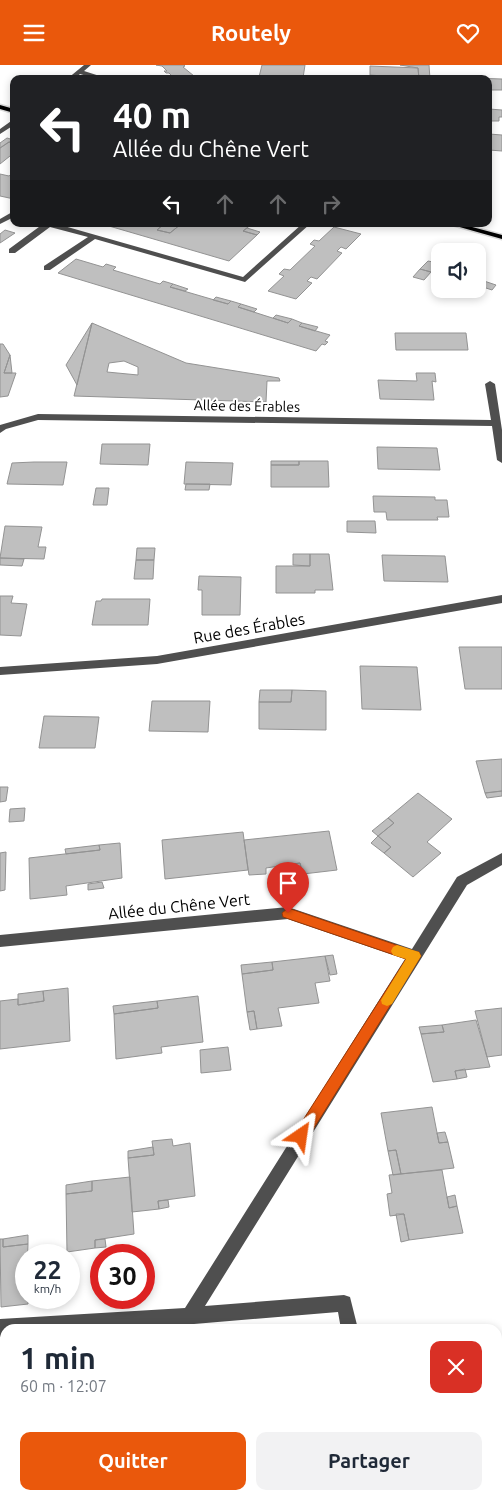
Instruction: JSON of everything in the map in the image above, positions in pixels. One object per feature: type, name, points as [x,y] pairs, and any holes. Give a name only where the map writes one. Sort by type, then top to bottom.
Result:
[{"type":"main road","points":[[464,227],[502,237]]},
{"type":"street","points":[[75,75],[88,65]]},
{"type":"street","points":[[78,72],[90,75]]},
{"type":"street","points":[[0,132],[10,124]]},
{"type":"street","points":[[12,251],[44,227]]},
{"type":"street","points":[[60,227],[245,280],[303,227]]},
{"type":"street","points":[[47,268],[94,236]]},
{"type":"street","points":[[490,384],[502,459]]},
{"type":"street","name":"Allée des Érables","points":[[0,430],[3,427],[38,417],[496,423]]},
{"type":"street","name":"Rue des Érables","points":[[0,671],[157,660],[502,599]]},
{"type":"street","points":[[184,1323],[462,881],[502,859]]},
{"type":"street","name":"Allée du Chêne Vert","points":[[0,941],[288,913],[414,956]]},
{"type":"street","points":[[147,1324],[184,1323],[344,1303],[349,1324]]},
{"type":"building","points":[[156,65],[184,65],[183,67],[193,75],[171,75],[164,71],[167,71],[162,66]]},
{"type":"building","points":[[262,65],[305,65],[303,75],[260,75]]},
{"type":"building","points":[[400,65],[429,65],[430,75],[419,75],[418,68]]},
{"type":"building","points":[[370,66],[418,68],[419,75],[370,75]]},
{"type":"building","points":[[492,79],[502,79],[502,90],[492,90]]},
{"type":"building","points":[[492,109],[502,110],[502,117],[499,117],[499,121],[492,121]]},
{"type":"building","points":[[492,134],[502,135],[502,151],[492,150]]},
{"type":"building","points":[[7,138],[10,139],[10,142],[0,148],[0,143]]},
{"type":"building","points":[[10,142],[10,156],[0,164],[0,148]]},
{"type":"building","points":[[0,174],[9,176],[10,198],[0,196]]},
{"type":"building","points":[[112,227],[160,227],[157,230],[170,233],[177,227],[248,227],[243,231],[257,235],[229,261]]},
{"type":"building","points":[[160,227],[177,227],[170,233],[157,230]]},
{"type":"building","points":[[334,227],[361,234],[346,249],[341,247],[337,251],[342,253],[317,279],[311,277],[307,281],[312,283],[296,299],[268,291],[284,276],[279,274],[284,269],[290,270],[315,246],[310,244],[314,240],[319,241]]},
{"type":"building","points":[[247,228],[260,232],[257,235],[243,231]]},
{"type":"building","points":[[5,230],[15,233],[0,243],[0,234]]},
{"type":"building","points":[[76,259],[103,267],[106,264],[116,267],[113,270],[160,284],[163,281],[173,284],[170,287],[228,304],[231,301],[241,304],[238,307],[288,323],[292,319],[302,323],[299,326],[330,335],[325,341],[328,342],[325,345],[322,344],[316,351],[58,273]]},
{"type":"building","points":[[428,261],[431,262],[431,272],[420,269]]},
{"type":"building","points":[[420,269],[431,272],[424,280],[413,277]]},
{"type":"building","points":[[486,282],[496,285],[492,290],[486,288]]},
{"type":"building","points":[[173,284],[188,289],[185,291],[170,287]]},
{"type":"building","points":[[216,297],[231,301],[228,304],[213,300]]},
{"type":"building","points":[[241,304],[257,309],[254,312],[238,307]]},
{"type":"building","points":[[276,315],[292,319],[288,323],[273,318]]},
{"type":"building","points":[[92,323],[186,363],[279,378],[280,381],[267,381],[266,402],[74,396]],"holes":[[[124,361],[138,367],[138,375],[107,372],[109,363]]]},
{"type":"building","points":[[92,323],[77,385],[66,365]]},
{"type":"building","points":[[302,323],[318,327],[315,331],[299,326]]},
{"type":"building","points":[[395,333],[466,333],[468,350],[396,350]]},
{"type":"building","points":[[0,344],[3,344],[10,355],[4,373],[16,373],[8,396],[0,397]]},
{"type":"building","points":[[10,355],[12,373],[4,373]]},
{"type":"building","points":[[416,373],[435,373],[436,382],[432,381],[434,400],[380,399],[378,380],[417,381]]},
{"type":"building","points":[[102,444],[150,444],[148,465],[100,464]]},
{"type":"building","points":[[377,447],[437,448],[440,470],[378,469]]},
{"type":"building","points":[[271,461],[299,461],[299,465],[271,465]]},
{"type":"building","points":[[299,461],[328,461],[329,487],[271,487],[271,465],[299,465]]},
{"type":"building","points":[[67,462],[63,485],[7,484],[12,463]]},
{"type":"building","points":[[186,462],[233,463],[231,485],[184,484]]},
{"type":"building","points":[[186,484],[210,484],[209,490],[185,490]]},
{"type":"building","points":[[96,488],[109,488],[107,505],[93,505]]},
{"type":"building","points":[[373,496],[435,497],[435,500],[447,500],[449,517],[437,517],[438,520],[387,520],[386,512],[374,512]]},
{"type":"building","points":[[347,521],[375,521],[376,533],[347,532]]},
{"type":"building","points":[[5,526],[42,527],[38,547],[46,547],[44,559],[0,558]]},
{"type":"building","points":[[137,548],[155,548],[154,560],[136,560]]},
{"type":"building","points":[[293,554],[310,554],[310,566],[293,565]]},
{"type":"building","points":[[310,554],[329,554],[333,590],[315,590],[315,593],[276,593],[276,566],[310,566]]},
{"type":"building","points":[[382,555],[445,556],[448,582],[384,581]]},
{"type":"building","points":[[0,558],[24,559],[22,566],[0,565]]},
{"type":"building","points":[[136,560],[154,560],[153,579],[134,579]]},
{"type":"building","points":[[199,576],[241,577],[240,615],[202,615],[202,590],[198,590]]},
{"type":"building","points":[[0,596],[13,596],[11,603],[27,604],[21,636],[0,635]]},
{"type":"building","points":[[102,599],[150,599],[148,625],[92,625],[96,601],[101,601]]},
{"type":"building","points":[[459,647],[502,647],[502,689],[465,689]]},
{"type":"building","points":[[360,666],[417,667],[421,710],[362,709]]},
{"type":"building","points":[[260,690],[292,690],[291,702],[259,702]]},
{"type":"building","points":[[292,690],[326,691],[326,730],[259,729],[259,702],[291,702]]},
{"type":"building","points":[[152,701],[210,701],[208,732],[149,731]]},
{"type":"building","points":[[44,716],[99,717],[95,748],[39,748]]},
{"type":"building","points":[[502,759],[502,791],[485,793],[476,761]]},
{"type":"building","points":[[0,787],[8,787],[6,801],[0,802]]},
{"type":"building","points":[[502,791],[502,796],[487,798],[485,793]]},
{"type":"building","points":[[418,793],[452,819],[427,842],[441,853],[413,877],[384,853],[391,847],[378,836],[394,823],[388,818]]},
{"type":"building","points":[[25,808],[24,821],[9,822],[10,809]]},
{"type":"building","points":[[388,818],[394,823],[378,836],[372,831]]},
{"type":"building","points":[[329,831],[337,870],[303,874],[300,863],[266,868],[266,874],[249,875],[244,840]]},
{"type":"building","points":[[243,832],[248,870],[165,879],[162,840]]},
{"type":"building","points":[[378,836],[391,847],[384,853],[371,843]]},
{"type":"building","points":[[120,843],[122,878],[66,886],[67,895],[30,899],[29,858],[100,850],[99,845]]},
{"type":"building","points":[[99,845],[100,850],[66,854],[65,849]]},
{"type":"building","points":[[6,852],[5,890],[0,891],[0,853]]},
{"type":"building","points":[[300,863],[301,869],[288,870],[287,865]]},
{"type":"building","points":[[102,882],[104,888],[88,890],[88,884]]},
{"type":"building","points":[[333,955],[337,974],[330,975],[325,956]]},
{"type":"building","points":[[325,956],[330,981],[315,983],[319,1003],[278,1008],[282,1026],[257,1029],[254,1011],[247,1012],[242,974],[273,970],[272,962]]},
{"type":"building","points":[[272,962],[273,970],[242,974],[241,965]]},
{"type":"building","points":[[68,988],[70,1041],[0,1049],[0,1001],[18,999],[18,1005],[44,1001],[43,991]]},
{"type":"building","points":[[43,991],[44,1001],[18,1005],[18,994]]},
{"type":"building","points":[[198,996],[203,1042],[161,1047],[162,1053],[116,1059],[114,1014],[158,1008],[157,1001]]},
{"type":"building","points":[[157,1001],[158,1008],[114,1014],[113,1006]]},
{"type":"building","points":[[502,1008],[502,1055],[487,1057],[475,1011]]},
{"type":"building","points":[[254,1011],[257,1029],[250,1030],[247,1012]]},
{"type":"building","points":[[476,1020],[490,1067],[455,1071],[457,1079],[433,1082],[421,1034],[444,1032],[442,1025]]},
{"type":"building","points":[[442,1025],[444,1032],[421,1034],[419,1027]]},
{"type":"building","points":[[228,1047],[231,1070],[201,1073],[200,1050]]},
{"type":"building","points":[[465,1069],[467,1077],[457,1079],[455,1071]]},
{"type":"building","points":[[432,1107],[439,1143],[448,1142],[454,1168],[401,1174],[396,1150],[388,1151],[381,1113]]},
{"type":"building","points":[[445,1132],[448,1142],[439,1143],[437,1133]]},
{"type":"building","points":[[172,1139],[173,1146],[190,1143],[195,1196],[158,1201],[159,1209],[132,1212],[128,1158],[154,1155],[152,1141]]},
{"type":"building","points":[[153,1147],[154,1155],[128,1158],[128,1151]]},
{"type":"building","points":[[396,1150],[401,1174],[393,1175],[388,1151]]},
{"type":"building","points":[[442,1170],[449,1208],[457,1206],[463,1233],[409,1240],[404,1214],[390,1216],[387,1194],[392,1193],[389,1175]]},
{"type":"building","points":[[130,1177],[134,1234],[95,1240],[95,1244],[90,1244],[90,1249],[80,1250],[80,1244],[67,1244],[66,1194],[92,1191],[92,1181]]},
{"type":"building","points":[[92,1181],[92,1191],[66,1194],[66,1185]]},
{"type":"building","points":[[455,1195],[457,1206],[449,1208],[447,1197]]},
{"type":"building","points":[[168,1200],[169,1207],[159,1209],[158,1201]]},
{"type":"building","points":[[396,1214],[404,1214],[409,1240],[401,1242]]},
{"type":"building","points":[[28,1235],[28,1244],[15,1244],[15,1246],[3,1247],[3,1239]]},
{"type":"building","points":[[0,1239],[3,1239],[3,1247],[15,1246],[15,1305],[1,1307]]},
{"type":"building","points":[[105,1239],[106,1244],[95,1244],[95,1240]]},
{"type":"slow traffic","points":[[387,1000],[414,956],[397,951]]},
{"type":"route","points":[[288,913],[414,956],[301,1136]]}]
